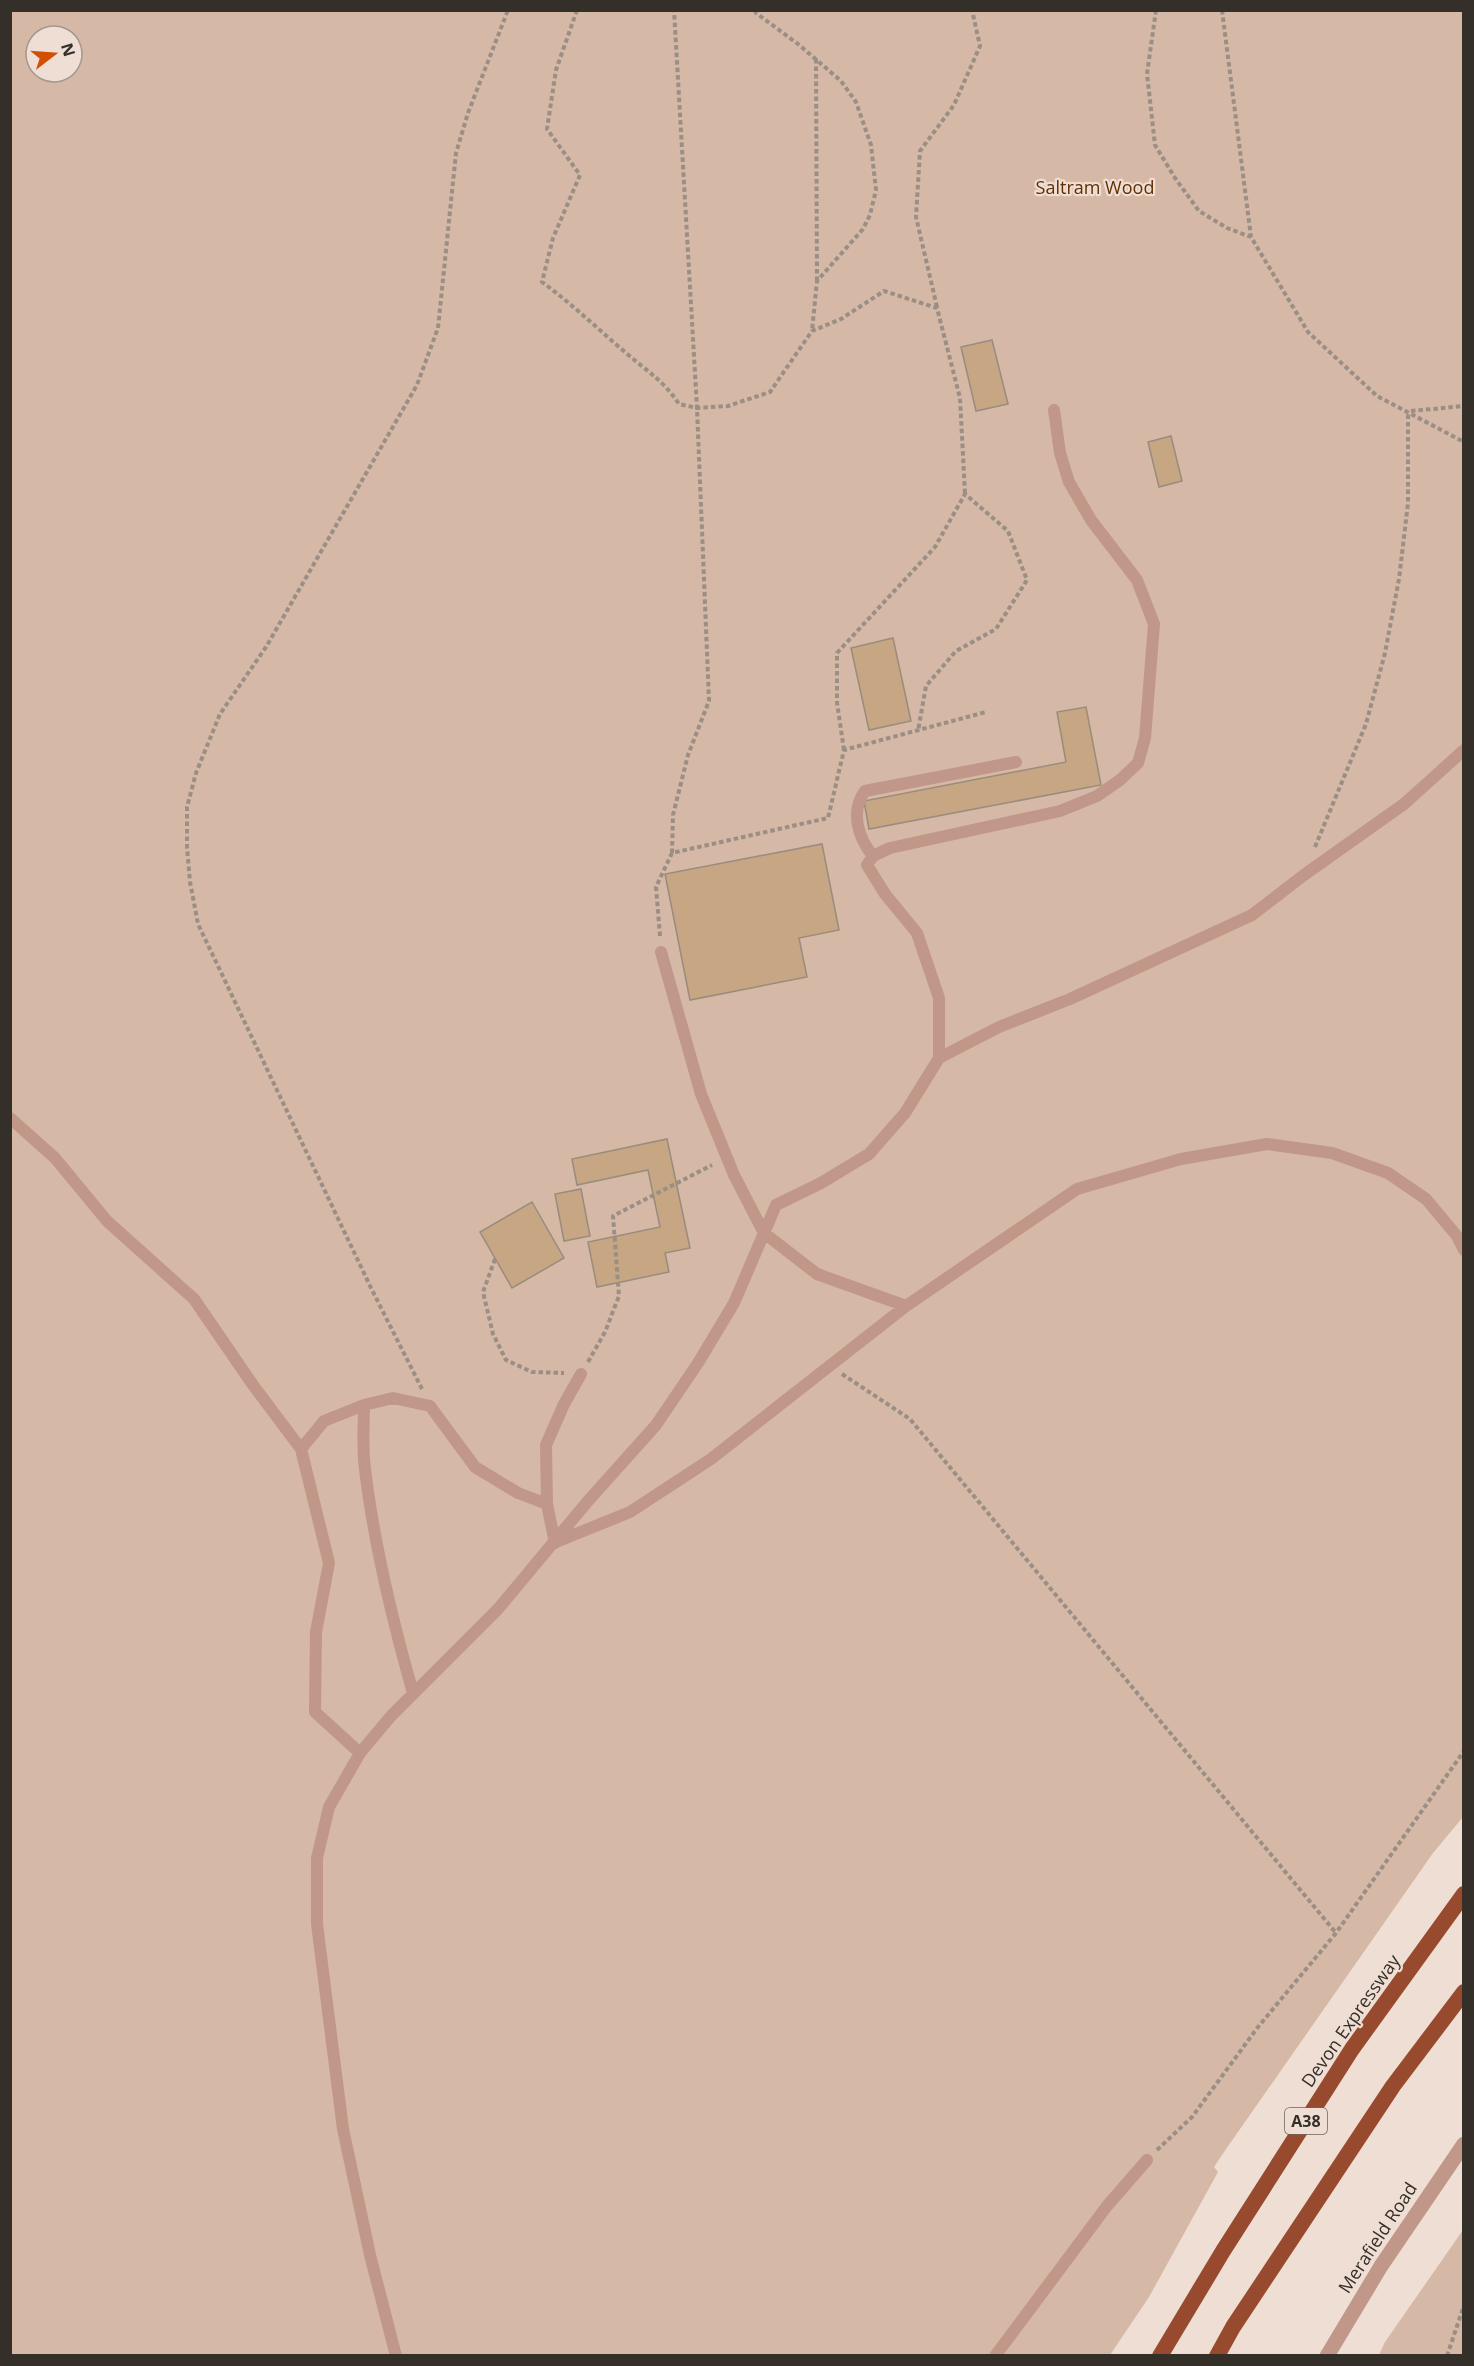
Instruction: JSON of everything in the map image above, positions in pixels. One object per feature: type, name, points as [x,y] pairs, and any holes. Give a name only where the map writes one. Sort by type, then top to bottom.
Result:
[{"type":"highway","name":"Devon Expressway","points":[[1160,2355],[1223,2251],[1352,2049],[1464,1894]]},
{"type":"highway","points":[[1217,2355],[1233,2327],[1393,2086],[1464,1992]]},
{"type":"street","name":"Merafield Road","points":[[1327,2355],[1381,2266],[1464,2144]]},
{"type":"lane","points":[[939,1058],[939,998],[917,933],[885,894],[867,865],[873,856],[890,848],[1060,811],[1097,796],[1120,780],[1138,763],[1145,738],[1155,624],[1137,580],[1091,520],[1069,482],[1060,453],[1054,410]]},
{"type":"lane","points":[[396,2355],[370,2255],[343,2129],[317,1924],[317,1858],[329,1807],[360,1753],[413,1693],[498,1610],[588,1501],[656,1425],[698,1363],[734,1303],[777,1205],[821,1183],[869,1154],[905,1113],[939,1058],[999,1027],[1102,985],[1252,915],[1404,804],[1464,750]]},
{"type":"lane","points":[[873,856],[864,846],[859,831],[857,810],[859,799],[865,791],[1016,762]]},
{"type":"lane","points":[[661,952],[701,1094],[727,1158],[764,1233],[817,1274],[906,1306]]},
{"type":"lane","points":[[10,1118],[55,1158],[107,1221],[194,1299],[253,1385],[301,1449],[329,1563],[316,1632],[315,1712],[360,1753]]},
{"type":"lane","points":[[555,1543],[630,1512],[711,1459],[906,1306],[1077,1189],[1181,1159],[1267,1144],[1332,1153],[1388,1173],[1426,1199],[1457,1236],[1464,1251]]},
{"type":"lane","points":[[555,1543],[547,1504],[546,1445],[564,1404],[581,1374]]},
{"type":"lane","points":[[301,1449],[324,1421],[364,1405],[393,1398],[430,1406],[475,1467],[518,1493],[547,1504]]},
{"type":"lane","points":[[364,1405],[364,1467],[378,1550],[392,1620],[413,1693]]},
{"type":"lane","points":[[995,2355],[1107,2206],[1147,2160]]},
{"type":"path","points":[[430,1406],[372,1290],[198,924],[190,882],[187,807],[196,774],[220,714],[266,647],[417,385],[438,328],[456,153],[468,113],[508,10]]},
{"type":"path","points":[[577,10],[556,70],[547,129],[580,175],[553,238],[542,282],[578,309],[626,353],[667,386],[679,404],[697,408],[728,406],[770,392],[812,331],[818,281],[816,59]]},
{"type":"path","points":[[661,952],[656,887],[672,853],[673,815],[688,755],[710,701],[697,408],[674,10]]},
{"type":"path","points":[[755,10],[841,81],[856,102],[871,145],[876,190],[870,215],[863,229],[818,281]]},
{"type":"path","points":[[672,853],[828,818],[844,750],[837,703],[837,653],[935,546],[965,494],[960,398],[916,217],[920,151],[954,105],[980,46],[972,10]]},
{"type":"path","points":[[1156,10],[1147,74],[1155,145],[1199,211],[1227,228],[1251,237]]},
{"type":"path","points":[[1222,10],[1251,237],[1308,332],[1377,396],[1464,442]]},
{"type":"path","points":[[812,331],[841,319],[884,291],[937,308]]},
{"type":"path","points":[[1408,412],[1464,406]]},
{"type":"path","points":[[1304,875],[1366,724],[1384,653],[1399,579],[1408,503],[1408,412]]},
{"type":"path","points":[[918,730],[926,686],[956,651],[996,629],[1027,580],[1008,531],[965,494]]},
{"type":"path","points":[[844,750],[986,712]]},
{"type":"path","points":[[495,1259],[483,1292],[494,1334],[506,1360],[532,1372],[581,1374],[605,1332],[619,1296],[613,1216],[727,1158]]},
{"type":"path","points":[[830,1366],[910,1419],[1336,1933]]},
{"type":"path","points":[[1147,2160],[1192,2117],[1258,2027],[1336,1933],[1464,1751]]},
{"type":"path","points":[[1447,2355],[1464,2305]]},
{"type":"green space","name":"Saltram Wood","points":[[11,11],[1463,11],[1463,1817],[1433,1853],[1214,2167],[1218,2172],[1149,2297],[1110,2355],[11,2356]]},
{"type":"green space","points":[[1463,2230],[1463,2355],[1379,2355],[1385,2342]]},
{"type":"building","points":[[992,340],[1008,404],[976,411],[961,347]]},
{"type":"building","points":[[1171,436],[1182,481],[1159,487],[1148,442]]},
{"type":"building","points":[[893,638],[911,721],[869,730],[851,648]]},
{"type":"building","points":[[1086,707],[1101,785],[869,829],[864,801],[1066,762],[1057,712]]},
{"type":"building","points":[[822,844],[839,930],[799,938],[807,977],[690,1000],[665,874]]},
{"type":"building","points":[[667,1139],[690,1248],[665,1253],[669,1272],[597,1287],[588,1242],[660,1227],[648,1170],[577,1185],[572,1159]]},
{"type":"building","points":[[581,1189],[590,1236],[564,1241],[555,1194]]},
{"type":"building","points":[[532,1202],[564,1258],[512,1288],[480,1232]]}]
